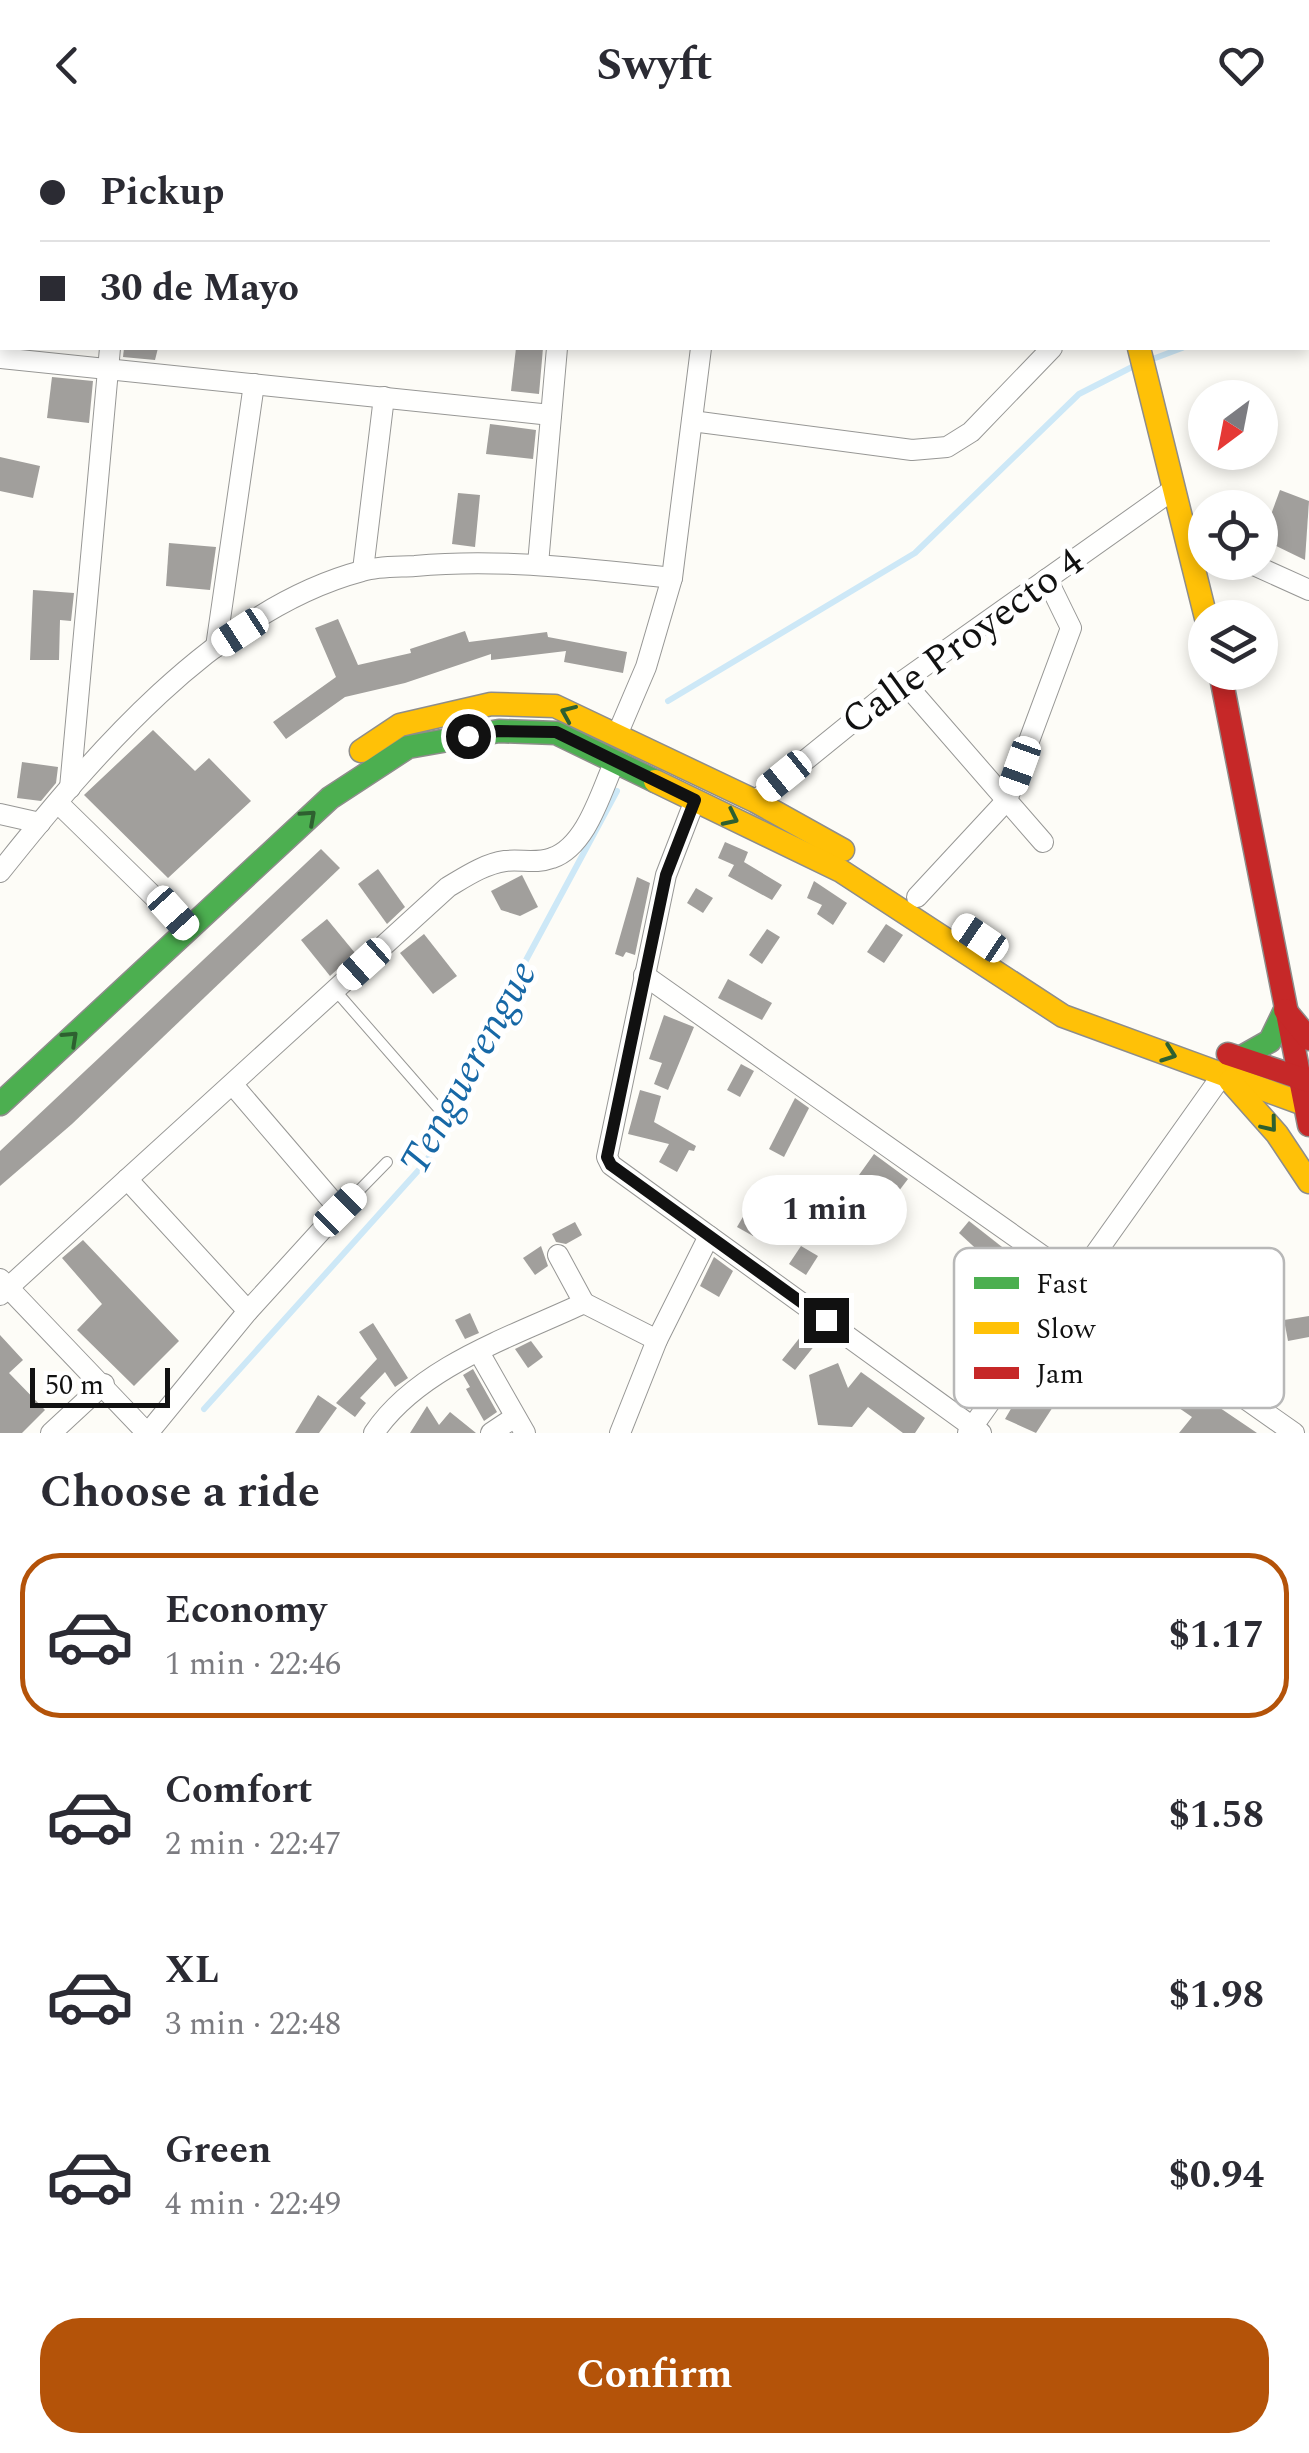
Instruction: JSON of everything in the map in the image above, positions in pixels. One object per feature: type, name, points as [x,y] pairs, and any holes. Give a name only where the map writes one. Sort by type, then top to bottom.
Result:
[{"type":"main road","points":[[1140,350],[1174,488],[1188,520]]},
{"type":"main road","points":[[1223,690],[1285,1010],[1306,1098]]},
{"type":"main road","points":[[0,1104],[316,781],[400,725],[491,704],[555,706],[754,800],[918,897],[1072,1000],[1306,1098]]},
{"type":"main road","points":[[0,1074],[330,798],[408,747],[498,731],[556,732],[841,872],[1063,1016],[1232,1066],[1309,1182]]},
{"type":"main road","points":[[1285,1010],[1309,1039]]},
{"type":"main road","points":[[1232,1066],[1268,1046],[1279,1034],[1285,1010]]},
{"type":"street","points":[[538,564],[557,350]]},
{"type":"street","points":[[617,735],[646,666],[672,578],[701,350]]},
{"type":"street","points":[[692,421],[912,450],[947,447],[971,432],[1050,350]]},
{"type":"street","points":[[0,358],[109,358],[254,384],[551,415]]},
{"type":"street","points":[[109,358],[64,795],[180,921]]},
{"type":"street","points":[[216,647],[254,384]]},
{"type":"street","points":[[363,570],[384,397]]},
{"type":"street","name":"Calle Proyecto 4","points":[[754,800],[903,681],[1174,488]]},
{"type":"street","points":[[0,872],[138,715],[216,647],[287,602],[363,570],[460,562],[538,564],[672,578]]},
{"type":"street","points":[[1278,576],[1309,590]]},
{"type":"street","points":[[918,897],[1007,800],[1071,628],[1047,579]]},
{"type":"street","points":[[903,681],[1043,842]]},
{"type":"street","points":[[233,1085],[340,1210],[248,1311],[148,1433],[104,1384],[3,1287],[233,1085],[448,888],[474,871],[504,861],[553,858],[568,848],[582,830],[614,761]]},
{"type":"street","points":[[695,800],[666,875],[607,1157],[611,1165],[974,1431],[990,1408]]},
{"type":"street","points":[[0,814],[40,822]]},
{"type":"street","points":[[644,975],[1035,1248]]},
{"type":"street","points":[[1285,1010],[1309,998]]},
{"type":"street","points":[[1101,1248],[1232,1066]]},
{"type":"street","points":[[128,1179],[248,1311]]},
{"type":"street","points":[[620,1433],[656,1340],[709,1236]]},
{"type":"street","points":[[558,1254],[584,1303],[656,1340]]},
{"type":"street","points":[[374,1433],[402,1399],[480,1354],[584,1303]]},
{"type":"street","points":[[480,1354],[520,1425],[491,1433]]},
{"type":"street","points":[[51,1433],[104,1384]]},
{"type":"street","points":[[1259,1408],[1294,1433]]},
{"type":"street","points":[[1303,1433],[1309,1424]]},
{"type":"lane","points":[[335,990],[438,1108]]},
{"type":"lane","points":[[340,1210],[387,1162]]},
{"type":"building","points":[[124,350],[158,350],[155,360],[123,357]]},
{"type":"building","points":[[516,350],[543,350],[539,394],[511,391]]},
{"type":"building","points":[[52,377],[93,381],[89,423],[47,418]]},
{"type":"building","points":[[490,424],[536,430],[533,459],[486,454]]},
{"type":"building","points":[[0,457],[40,466],[33,498],[0,491]]},
{"type":"building","points":[[1280,490],[1309,501],[1305,560],[1278,547]]},
{"type":"building","points":[[458,493],[480,495],[475,547],[452,544]]},
{"type":"building","points":[[169,543],[216,547],[210,590],[166,586]]},
{"type":"building","points":[[33,590],[74,593],[71,621],[60,620],[59,660],[30,660]]},
{"type":"building","points":[[338,619],[358,665],[411,653],[410,649],[465,631],[469,642],[547,632],[548,637],[627,652],[623,673],[564,662],[566,651],[491,660],[491,654],[405,683],[345,697],[286,739],[273,722],[336,677],[315,628]]},
{"type":"building","points":[[153,730],[195,771],[209,758],[251,801],[168,878],[84,795]]},
{"type":"building","points":[[22,762],[58,767],[56,783],[41,801],[17,798]]},
{"type":"building","points":[[725,842],[748,852],[744,862],[782,885],[772,900],[728,876],[734,865],[718,858]]},
{"type":"building","points":[[321,849],[340,868],[72,1124],[0,1186],[0,1151]]},
{"type":"building","points":[[378,869],[405,907],[387,924],[358,884]]},
{"type":"building","points":[[522,875],[538,907],[520,916],[501,910],[491,891]]},
{"type":"building","points":[[637,877],[650,883],[635,955],[626,952],[623,957],[615,954]]},
{"type":"building","points":[[814,881],[847,903],[833,925],[817,914],[822,905],[807,898]]},
{"type":"building","points":[[696,888],[713,898],[703,913],[687,903]]},
{"type":"building","points":[[327,919],[355,953],[330,976],[301,940]]},
{"type":"building","points":[[886,924],[903,935],[884,963],[867,952]]},
{"type":"building","points":[[767,929],[780,937],[762,964],[749,955]]},
{"type":"building","points":[[424,934],[457,976],[433,994],[400,953]]},
{"type":"building","points":[[728,979],[772,1003],[762,1020],[718,998]]},
{"type":"building","points":[[664,1015],[694,1027],[668,1090],[654,1084],[662,1063],[649,1059]]},
{"type":"building","points":[[741,1064],[754,1071],[740,1097],[727,1090]]},
{"type":"building","points":[[640,1090],[661,1096],[654,1122],[696,1146],[694,1151],[689,1150],[677,1172],[659,1162],[669,1144],[628,1134]]},
{"type":"building","points":[[795,1098],[809,1108],[784,1157],[769,1149]]},
{"type":"building","points":[[874,1154],[908,1179],[892,1200],[880,1191],[862,1217],[848,1207],[867,1181],[859,1175]]},
{"type":"building","points":[[758,1191],[773,1200],[753,1236],[737,1227]]},
{"type":"building","points":[[969,1221],[1003,1248],[975,1248],[959,1233]]},
{"type":"building","points":[[575,1222],[582,1235],[566,1244],[556,1242],[552,1234]]},
{"type":"building","points":[[83,1240],[179,1341],[134,1386],[77,1330],[102,1304],[62,1258]]},
{"type":"building","points":[[541,1246],[548,1266],[535,1275],[523,1258]]},
{"type":"building","points":[[801,1246],[818,1256],[806,1275],[789,1264]]},
{"type":"building","points":[[714,1257],[733,1271],[719,1297],[700,1286]]},
{"type":"building","points":[[470,1313],[479,1333],[465,1339],[455,1320]]},
{"type":"building","points":[[1309,1316],[1309,1337],[1288,1341],[1284,1320]]},
{"type":"building","points":[[373,1323],[408,1378],[395,1387],[385,1372],[360,1398],[366,1403],[355,1417],[336,1403],[377,1359],[359,1332]]},
{"type":"building","points":[[809,1326],[823,1335],[795,1370],[782,1360]]},
{"type":"building","points":[[0,1335],[23,1360],[9,1373],[45,1410],[22,1433],[0,1433]]},
{"type":"building","points":[[531,1341],[543,1357],[528,1368],[515,1349]]},
{"type":"building","points":[[838,1363],[848,1388],[861,1372],[925,1418],[915,1433],[903,1433],[868,1407],[852,1427],[818,1425],[809,1375]]},
{"type":"building","points":[[473,1369],[497,1412],[484,1421],[466,1389],[470,1387],[463,1375]]},
{"type":"building","points":[[318,1395],[337,1408],[319,1433],[295,1433]]},
{"type":"building","points":[[427,1406],[439,1425],[450,1412],[476,1433],[410,1433]]},
{"type":"building","points":[[1011,1408],[1052,1408],[1036,1433],[1005,1419]]},
{"type":"building","points":[[1179,1408],[1220,1408],[1257,1433],[1179,1433],[1192,1417]]},
{"type":"waterway","name":"Tenguerengue","points":[[1150,360],[1177,350]]},
{"type":"waterway","name":"Tenguerengue","points":[[668,701],[915,553],[1079,394],[1134,366]]},
{"type":"waterway","name":"Tenguerengue","points":[[204,1409],[425,1163],[445,1131],[511,988],[617,791]]},
{"type":"traffic: fast","points":[[0,1104],[330,798],[408,747],[499,731],[556,733],[655,781]]},
{"type":"traffic: fast","points":[[1240,1058],[1270,1041],[1285,1010]]},
{"type":"traffic: slow","points":[[1139,350],[1202,600]]},
{"type":"traffic: slow","points":[[361,751],[400,725],[491,704],[555,706],[755,801],[843,850]]},
{"type":"traffic: slow","points":[[655,781],[841,871],[1063,1016],[1309,1106]]},
{"type":"traffic: slow","points":[[1230,1081],[1277,1134],[1309,1182]]},
{"type":"traffic: jam","points":[[1224,690],[1309,1125]]},
{"type":"traffic: jam","points":[[1285,1010],[1309,1039]]},
{"type":"traffic: jam","points":[[1228,1054],[1309,1081]]},
{"type":"route","points":[[468,736],[498,731],[556,732],[695,800],[666,875],[656,914],[607,1157],[611,1165],[826,1320]]}]
